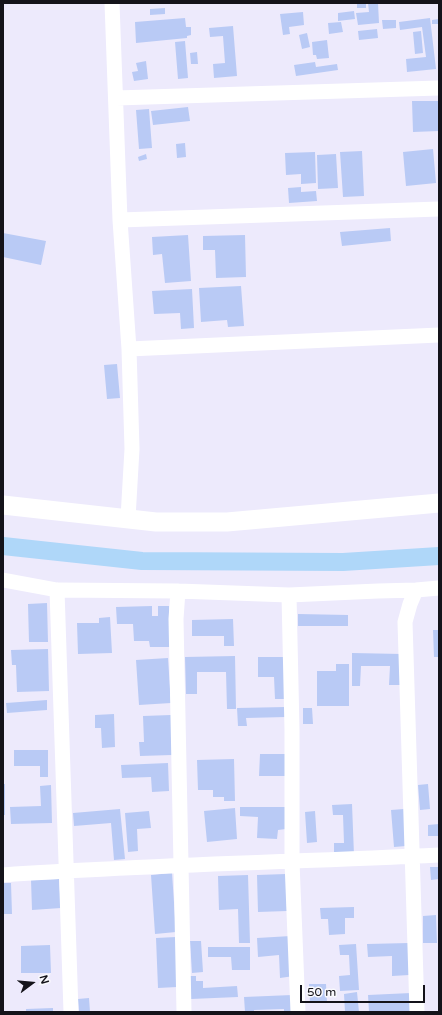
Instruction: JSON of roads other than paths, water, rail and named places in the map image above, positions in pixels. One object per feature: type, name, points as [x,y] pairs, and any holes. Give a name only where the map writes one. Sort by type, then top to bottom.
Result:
[{"type":"street","points":[[112,3],[120,220],[129,349],[132,449],[128,518]]},
{"type":"street","points":[[116,98],[439,88]]},
{"type":"street","points":[[120,220],[439,209]]},
{"type":"street","points":[[129,349],[439,335]]},
{"type":"street","points":[[3,505],[156,522],[227,522],[439,503]]},
{"type":"street","points":[[3,580],[57,590],[178,591],[289,595],[439,588]]},
{"type":"street","points":[[57,590],[71,1012]]},
{"type":"street","points":[[416,590],[405,622],[416,1012]]},
{"type":"street","points":[[178,591],[176,618],[184,1012]]},
{"type":"street","points":[[289,595],[292,730],[292,862],[298,1012]]},
{"type":"street","points":[[3,875],[180,865],[292,862],[439,855]]},
{"type":"waterway","points":[[3,546],[142,561],[343,562],[439,556]]}]
